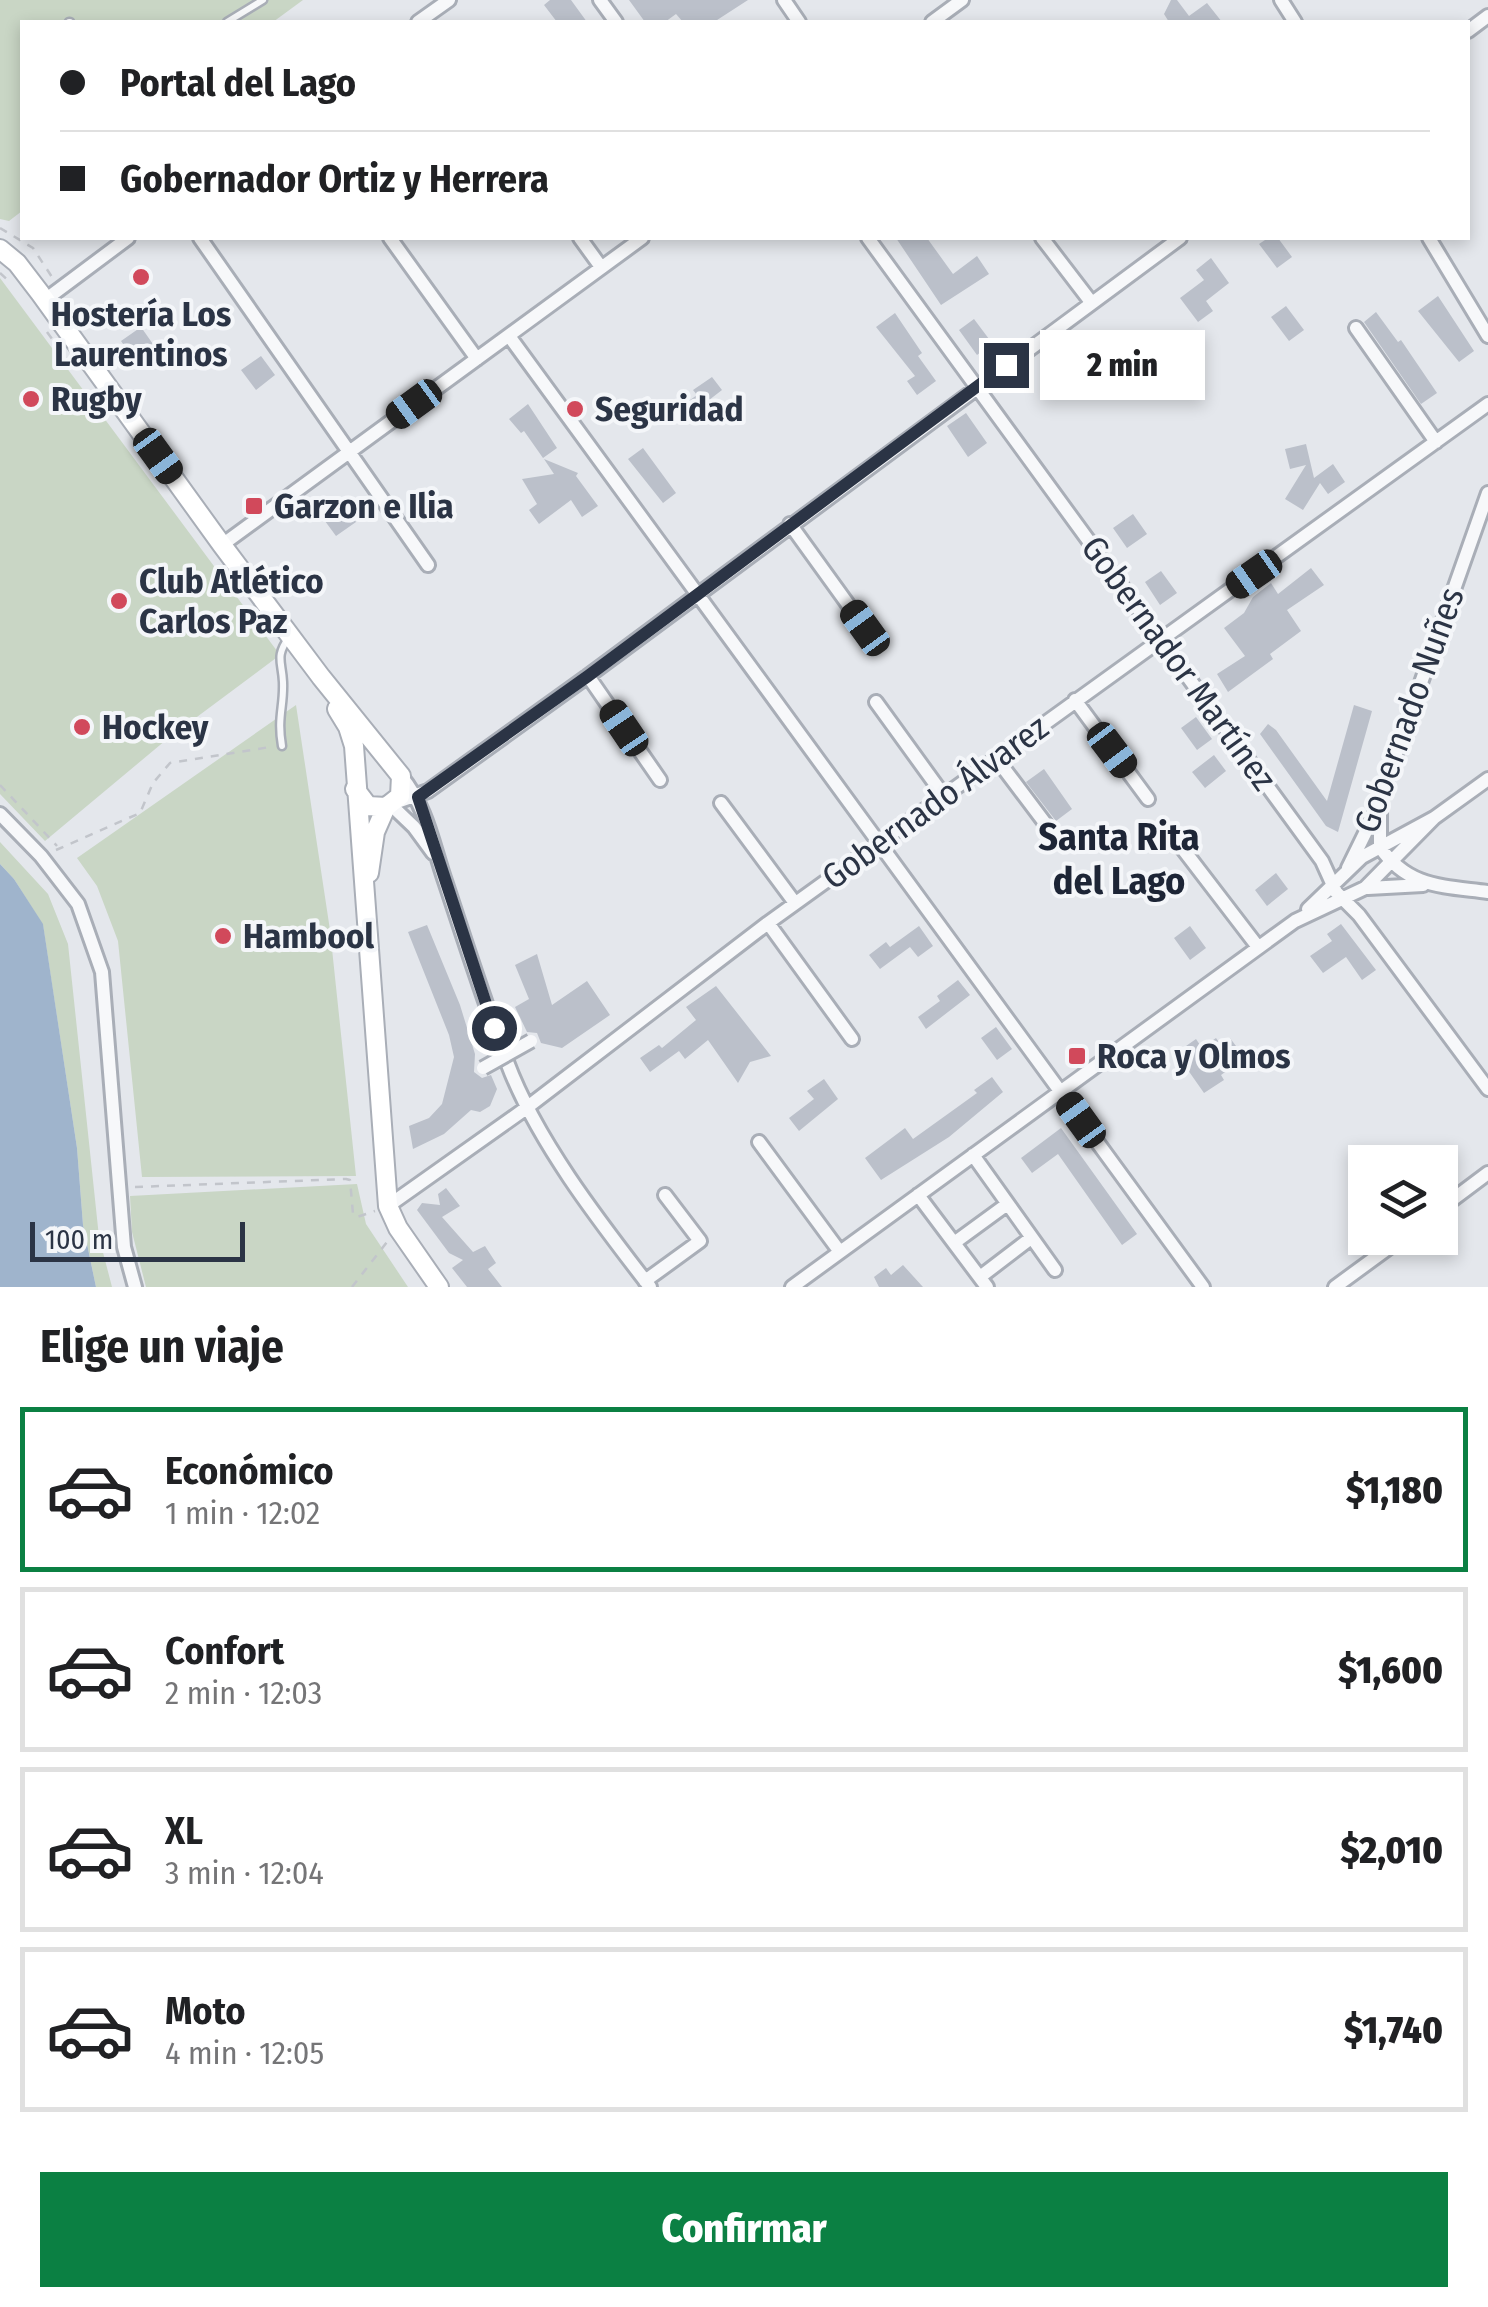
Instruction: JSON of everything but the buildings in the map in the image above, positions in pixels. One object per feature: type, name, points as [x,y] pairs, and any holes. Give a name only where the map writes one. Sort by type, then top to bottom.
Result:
[{"type":"main road","points":[[0,250],[17,263],[321,678],[399,772],[402,790],[375,832],[366,893]]},
{"type":"main road","points":[[321,678],[352,738],[388,1206],[398,1228],[439,1287]]},
{"type":"main road","points":[[355,786],[360,770],[370,762],[384,761],[399,772]]},
{"type":"main road","points":[[355,786],[368,806],[390,805]]},
{"type":"street","points":[[424,20],[449,0]]},
{"type":"street","points":[[935,20],[962,0]]},
{"type":"street","points":[[45,300],[125,240]]},
{"type":"street","points":[[201,240],[428,565]]},
{"type":"street","points":[[391,240],[476,359]]},
{"type":"street","points":[[581,240],[600,267]]},
{"type":"street","points":[[222,545],[639,240]]},
{"type":"street","name":"Gobernador Martínez","points":[[869,240],[1322,861],[1332,886],[1359,916],[1488,1090]]},
{"type":"street","points":[[1044,240],[1091,302]]},
{"type":"street","points":[[390,805],[418,797],[588,676],[1177,240]]},
{"type":"street","points":[[1429,240],[1488,336]]},
{"type":"street","points":[[1356,328],[1436,442]]},
{"type":"street","points":[[508,336],[1203,1287]]},
{"type":"street","name":"Gobernado Álvarez","points":[[388,1206],[525,1108],[768,923],[1488,404]]},
{"type":"street","name":"Gobernado Nuñes","points":[[1348,868],[1383,790],[1488,493]]},
{"type":"street","points":[[790,524],[865,628]]},
{"type":"street","points":[[588,676],[660,780]]},
{"type":"street","points":[[1075,700],[1148,799]]},
{"type":"street","points":[[876,702],[944,796]]},
{"type":"street","points":[[996,758],[1050,831]]},
{"type":"street","points":[[399,772],[418,797],[428,821],[494,1028],[525,1108],[648,1284],[700,1241],[664,1195]]},
{"type":"street","points":[[792,1287],[1295,921],[1348,868],[1434,818],[1488,779]]},
{"type":"street","points":[[1383,790],[1380,847],[1392,864],[1421,881],[1488,892]]},
{"type":"street","points":[[721,803],[795,904]]},
{"type":"street","points":[[390,805],[414,827],[437,859]]},
{"type":"street","points":[[0,814],[41,856],[78,904],[102,972],[110,1034],[124,1246],[135,1287]]},
{"type":"street","points":[[1295,921],[1365,888],[1434,818]]},
{"type":"street","points":[[1176,840],[1258,947]]},
{"type":"street","name":"Gobernado Nuñes","points":[[1365,888],[1440,886]]},
{"type":"street","points":[[768,923],[852,1039]]},
{"type":"street","points":[[483,1068],[531,1041]]},
{"type":"street","points":[[759,1142],[840,1252]]},
{"type":"street","points":[[973,1155],[1055,1270]]},
{"type":"street","points":[[1458,1196],[1488,1173]]},
{"type":"street","points":[[918,1195],[983,1282],[1031,1238]]},
{"type":"street","points":[[954,1243],[1006,1206]]},
{"type":"street","points":[[1335,1287],[1379,1255]]},
{"type":"lane","points":[[230,20],[263,0]]},
{"type":"lane","points":[[282,746],[278,725],[283,687],[279,660],[290,636]]},
{"type":"path","points":[[0,228],[33,248],[55,282]]},
{"type":"path","points":[[41,856],[140,813],[152,783],[170,763],[282,746]]},
{"type":"path","points":[[0,785],[59,848]]},
{"type":"path","points":[[118,1187],[346,1179],[350,1180],[357,1217],[388,1206]]},
{"type":"path","points":[[352,1287],[388,1241]]},
{"type":"green space","points":[[0,0],[303,0],[276,20],[20,20],[20,213],[9,221],[0,219]]},
{"type":"green space","name":"Club Atlético Carlos Paz","points":[[0,278],[280,655],[166,740],[45,841],[0,794]]},
{"type":"green space","name":"Hambool","points":[[296,705],[330,930],[356,1176],[142,1177],[118,941],[97,886],[77,858]]},
{"type":"green space","points":[[0,842],[48,894],[68,944],[99,1237],[112,1287],[96,1287],[83,1225],[77,1148],[43,925],[0,864]]},
{"type":"green space","points":[[357,1184],[366,1224],[408,1287],[146,1287],[132,1232],[130,1196]]},
{"type":"water","points":[[0,864],[43,924],[77,1148],[83,1225],[96,1287],[0,1287]]},
{"type":"place","name":"Hostería Los Laurentinos","points":[[141,277]]},
{"type":"place","name":"Rugby","points":[[31,399]]},
{"type":"place","name":"Seguridad","points":[[575,409]]},
{"type":"place","name":"Garzon e Ilia","points":[[254,506]]},
{"type":"place","name":"Club Atlético Carlos Paz","points":[[119,601]]},
{"type":"place","name":"Hockey","points":[[82,727]]},
{"type":"place","name":"Hambool","points":[[223,936]]},
{"type":"place","name":"Roca y Olmos","points":[[1077,1056]]},
{"type":"district","name":"Santa Rita del Lago","points":[[1119,859]]},
{"type":"route","points":[[494,1028],[418,797],[588,676],[1006,365]]}]
